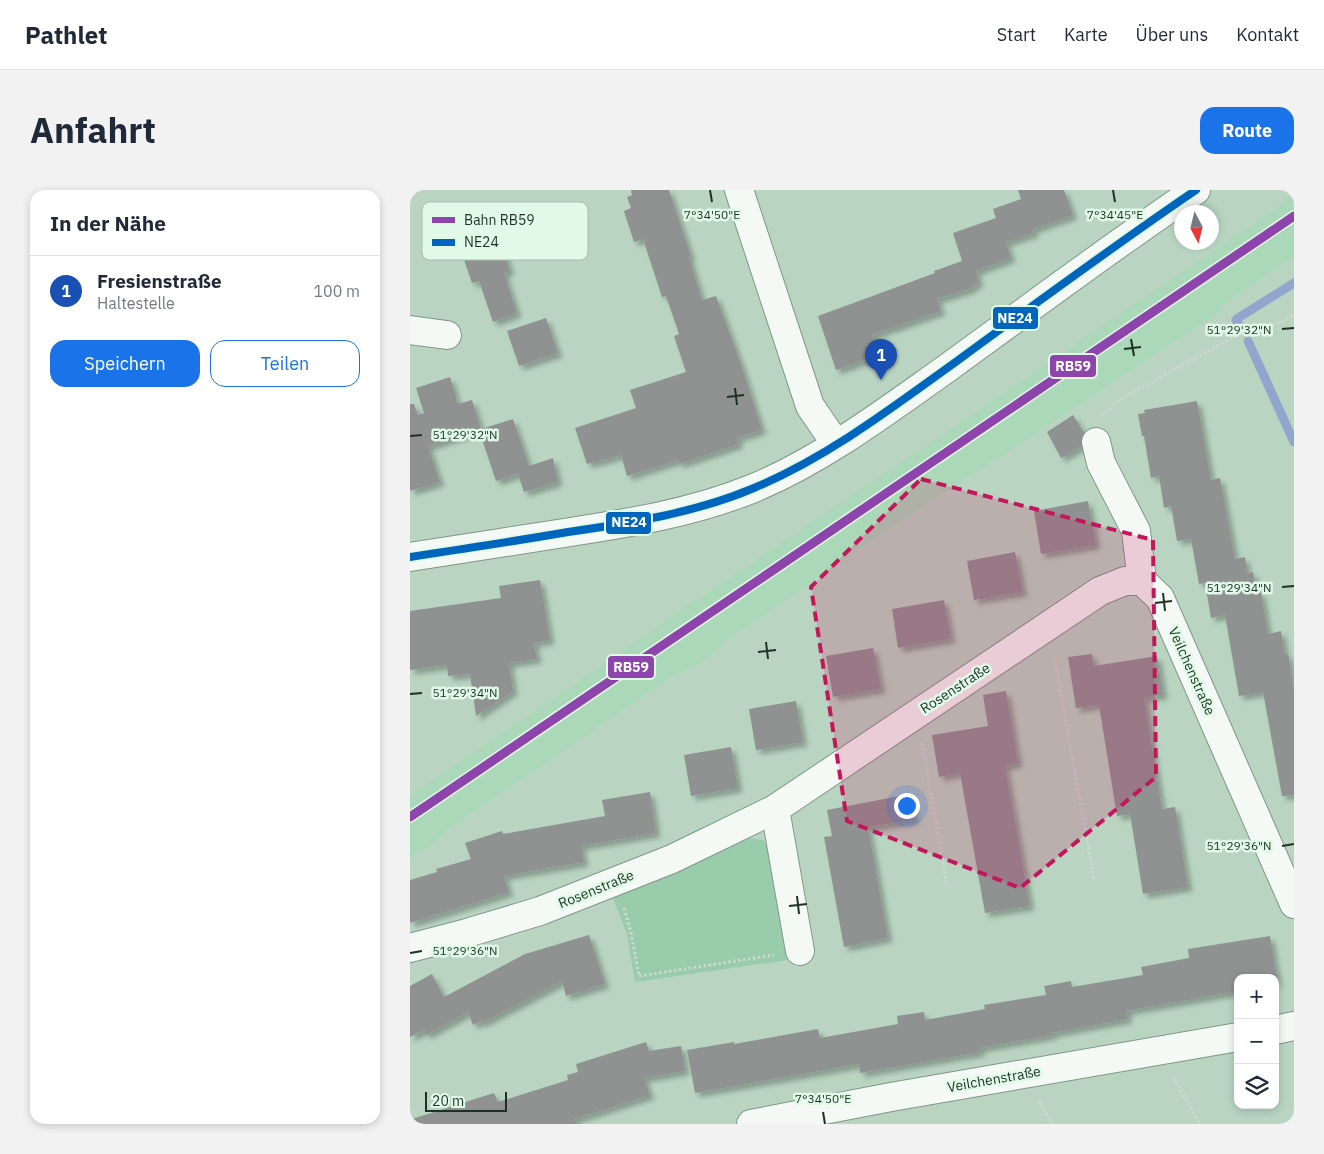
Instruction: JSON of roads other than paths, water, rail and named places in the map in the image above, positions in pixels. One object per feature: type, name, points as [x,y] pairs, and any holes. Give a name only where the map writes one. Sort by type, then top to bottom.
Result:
[{"type":"street","points":[[739,190],[810,406],[836,444]]},
{"type":"street","points":[[410,557],[638,522],[720,500],[786,473],[836,444],[896,404],[1196,190]]},
{"type":"street","points":[[410,330],[447,335]]},
{"type":"street","points":[[1096,442],[1101,463],[1136,531],[1142,581]]},
{"type":"street","name":"Rosenstraße","points":[[410,948],[540,911],[672,859],[774,809],[1100,591],[1125,581],[1142,581]]},
{"type":"street","name":"Veilchenstraße","points":[[1142,581],[1160,598],[1294,904]]},
{"type":"street","points":[[774,809],[800,950]]},
{"type":"street","points":[[1279,1029],[1294,1026]]},
{"type":"street","name":"Veilchenstraße","points":[[751,1124],[892,1097],[1234,1038]]},
{"type":"waterway","points":[[1240,326],[1236,320],[1238,318],[1294,283]]},
{"type":"waterway","points":[[1248,341],[1294,442]]},
{"type":"rail line","name":"RB59","points":[[410,817],[1294,216]]},
{"type":"place","name":"Fresienstraße","points":[[881,380]]}]
